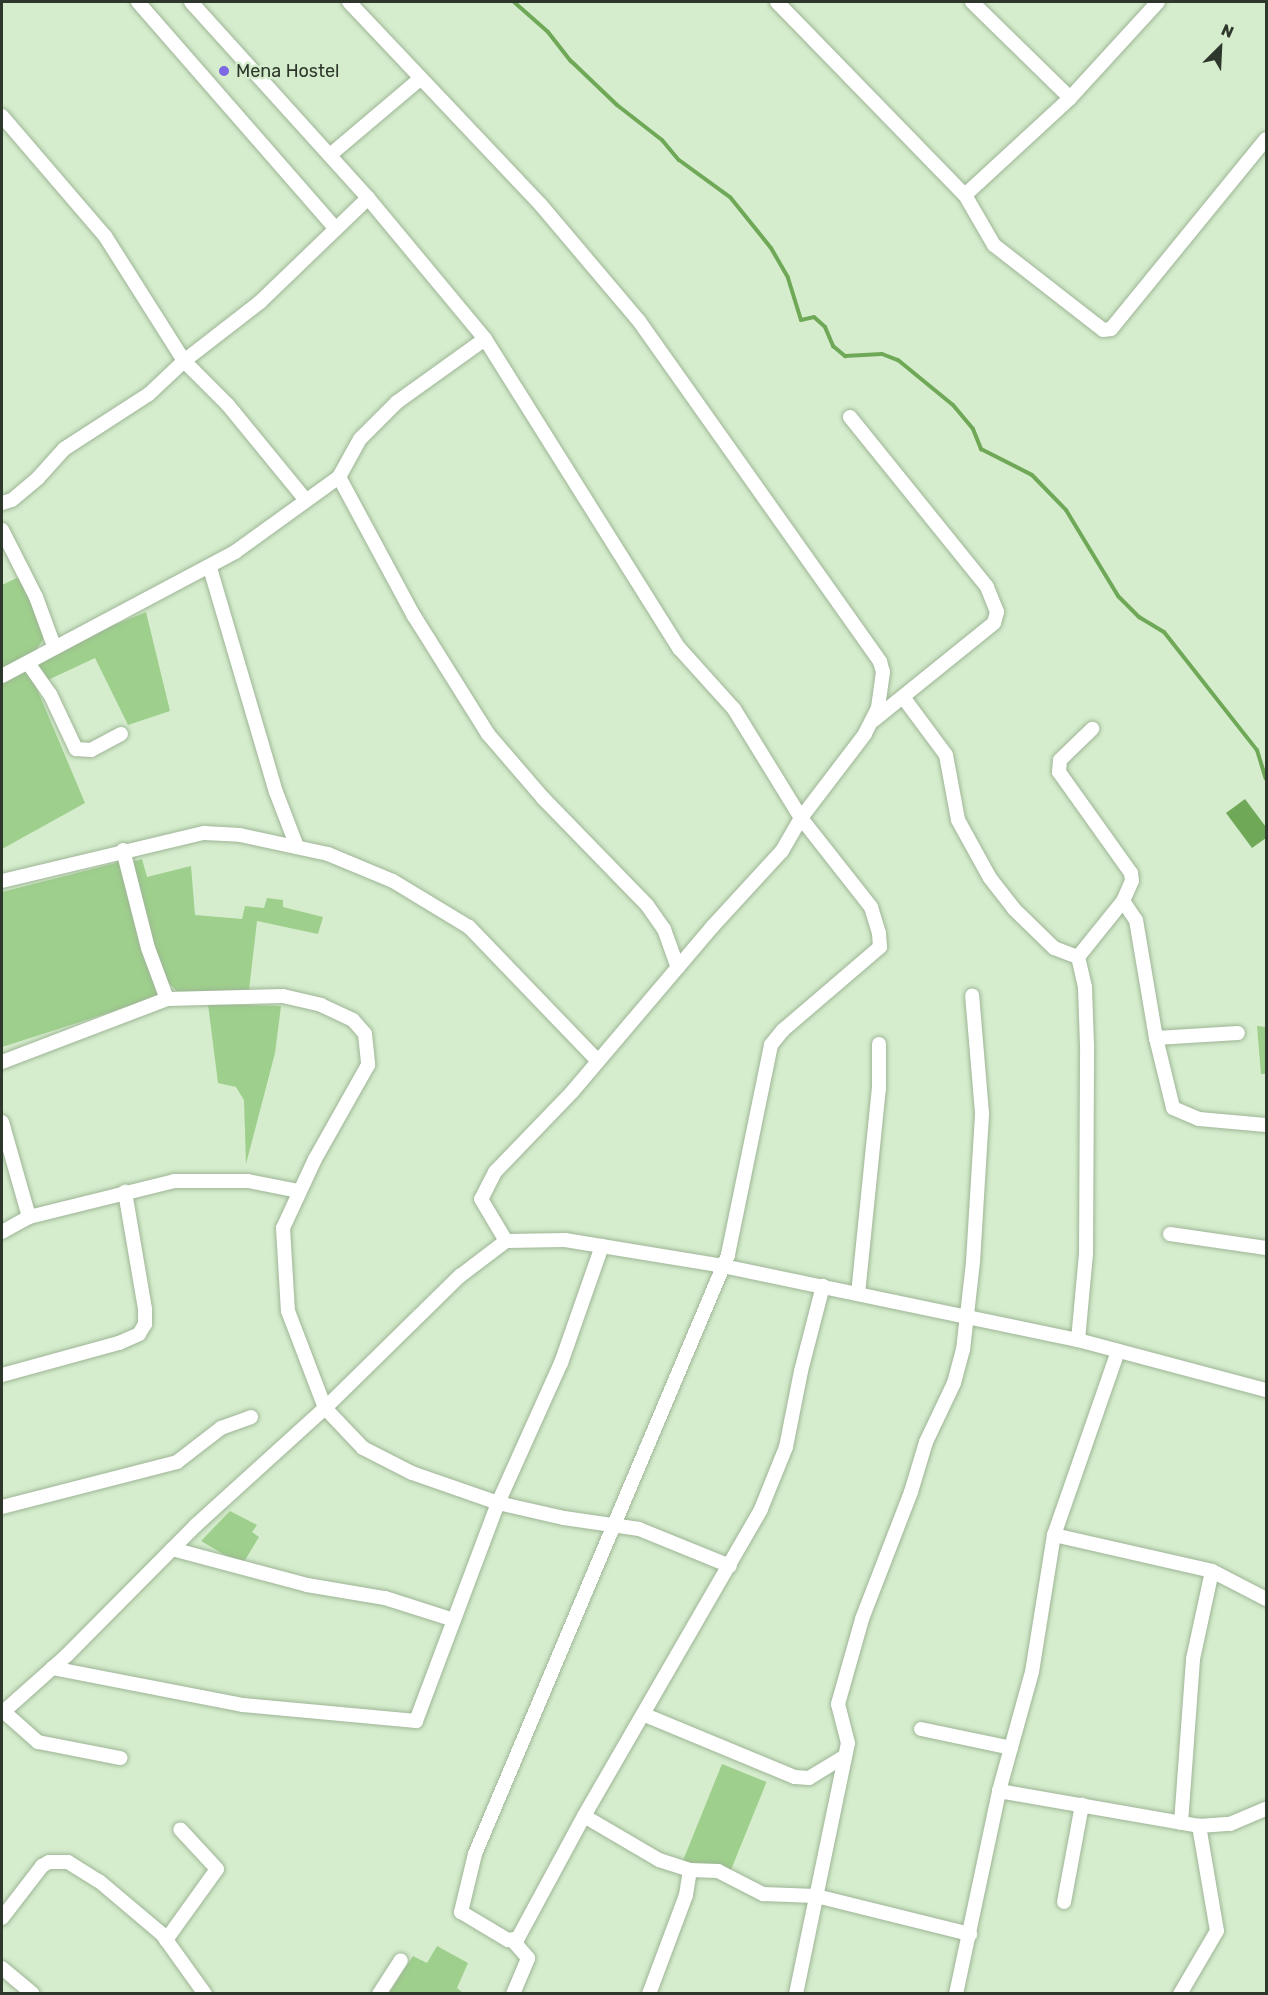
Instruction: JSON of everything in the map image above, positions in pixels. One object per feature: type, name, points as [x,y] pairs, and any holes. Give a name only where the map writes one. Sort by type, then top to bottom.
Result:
[{"type":"street","points":[[138,2],[336,229]]},
{"type":"street","points":[[191,2],[368,198],[485,339],[679,648],[734,709],[801,818],[871,907],[880,947],[774,1038],[731,1246],[484,1829],[463,1898],[463,1916],[513,1941],[528,1958],[513,1994]]},
{"type":"street","points":[[349,2],[541,205],[639,321],[880,662],[883,691],[871,723]]},
{"type":"street","points":[[777,2],[965,195],[994,245],[1108,331],[1266,140]]},
{"type":"street","points":[[972,2],[1070,98]]},
{"type":"street","points":[[965,195],[1070,98],[1158,2]]},
{"type":"street","points":[[330,155],[421,78]]},
{"type":"street","points":[[2,116],[105,236],[184,362],[228,405],[305,499]]},
{"type":"street","points":[[2,503],[39,478],[64,449],[149,394],[184,362],[260,302],[368,198]]},
{"type":"street","points":[[2,676],[54,646],[210,568],[339,477],[360,439],[397,402],[485,339]]},
{"type":"street","points":[[506,1241],[482,1203],[484,1190],[509,1155],[573,1091],[597,1060],[781,852],[801,818],[871,723],[994,623],[997,612],[980,579],[850,417]]},
{"type":"street","points":[[339,477],[414,616],[488,734],[543,798],[647,905],[663,928],[678,968]]},
{"type":"street","points":[[2,530],[36,597],[54,646]]},
{"type":"street","points":[[210,568],[276,792],[296,844]]},
{"type":"street","points":[[28,663],[50,694],[76,749],[91,750],[121,734]]},
{"type":"street","points":[[903,697],[946,755],[958,820],[990,878],[1014,909],[1054,948],[1078,957]]},
{"type":"street","points":[[1078,957],[1123,901],[1131,873],[1063,782],[1058,766],[1064,754],[1092,729]]},
{"type":"street","points":[[2,881],[123,850],[204,833],[296,844],[367,868],[449,913],[469,927],[597,1060]]},
{"type":"street","points":[[123,850],[148,948],[167,999]]},
{"type":"street","points":[[1123,901],[1136,920],[1156,1038],[1173,1108],[1199,1119],[1266,1125]]},
{"type":"street","points":[[1078,957],[1085,987],[1087,1045],[1086,1254],[1078,1340]]},
{"type":"street","points":[[796,1994],[845,1756],[848,1731],[838,1704],[862,1618],[911,1492],[926,1442],[954,1383],[968,1318],[982,1113],[972,995]]},
{"type":"street","points":[[2,1062],[167,999],[218,996],[298,999],[353,1020],[364,1034],[368,1065],[299,1191],[283,1228],[288,1311],[324,1408],[363,1448],[386,1462],[498,1503],[564,1518],[615,1524],[656,1534],[730,1566]]},
{"type":"street","points":[[1156,1038],[1238,1033]]},
{"type":"street","points":[[858,1294],[879,1089],[879,1044]]},
{"type":"street","points":[[2,1122],[29,1217]]},
{"type":"street","points":[[2,1232],[29,1217],[174,1181],[230,1180],[299,1191]]},
{"type":"street","points":[[2,1375],[119,1343],[139,1334],[145,1324],[145,1309],[125,1192]]},
{"type":"street","points":[[1170,1234],[1266,1248]]},
{"type":"street","points":[[120,1758],[38,1742],[2,1712],[52,1668],[172,1549],[324,1408],[460,1276],[506,1241],[543,1238],[723,1266],[1078,1340],[1266,1390]]},
{"type":"street","points":[[52,1668],[243,1705],[410,1723],[417,1719],[498,1503],[561,1363],[602,1246]]},
{"type":"street","points":[[513,1941],[645,1715],[761,1509],[784,1456],[823,1286]]},
{"type":"street","points":[[956,1994],[999,1791],[1032,1672],[1054,1535],[1118,1352]]},
{"type":"street","points":[[2,1507],[93,1480],[170,1464],[188,1455],[221,1428],[251,1417]]},
{"type":"street","points":[[1054,1535],[1212,1571],[1266,1599]]},
{"type":"street","points":[[172,1549],[307,1585],[385,1598],[454,1620]]},
{"type":"street","points":[[1181,1823],[1193,1659],[1212,1571]]},
{"type":"street","points":[[645,1715],[795,1778],[809,1778],[845,1756]]},
{"type":"street","points":[[921,1729],[1011,1748]]},
{"type":"street","points":[[999,1791],[1199,1826],[1230,1824],[1266,1809]]},
{"type":"street","points":[[1064,1902],[1082,1805]]},
{"type":"street","points":[[584,1816],[659,1860],[690,1870],[718,1871],[763,1894],[816,1896],[970,1934]]},
{"type":"street","points":[[1180,1994],[1217,1931],[1199,1826]]},
{"type":"street","points":[[166,1940],[217,1869],[180,1829]]},
{"type":"street","points":[[2,1918],[42,1866],[49,1862],[68,1862],[99,1881],[166,1940],[205,1994]]},
{"type":"street","points":[[649,1994],[687,1895],[690,1870]]},
{"type":"street","points":[[379,1994],[401,1960]]},
{"type":"street","points":[[2,1968],[33,1994]]},
{"type":"shaded area","points":[[21,576],[44,629],[43,640],[33,654],[2,669],[2,585]]},
{"type":"shaded area","points":[[146,612],[170,711],[128,725],[95,658],[48,680],[38,665],[58,648]]},
{"type":"shaded area","points":[[29,670],[85,803],[2,849],[2,680]]},
{"type":"shaded area","points":[[1245,799],[1266,827],[1266,838],[1252,848],[1226,813]]},
{"type":"shaded area","points":[[142,859],[147,877],[191,866],[195,915],[242,919],[245,906],[264,908],[267,898],[283,900],[283,907],[323,917],[318,934],[257,921],[249,990],[179,993],[162,977],[128,863]]},
{"type":"shaded area","points":[[120,862],[158,997],[2,1047],[2,892]]},
{"type":"shaded area","points":[[208,1004],[281,1006],[275,1053],[246,1164],[244,1100],[236,1087],[218,1083]]},
{"type":"shaded area","points":[[1257,1026],[1266,1027],[1266,1074],[1261,1074]]},
{"type":"shaded area","points":[[230,1511],[257,1525],[252,1532],[259,1537],[242,1565],[201,1541]]},
{"type":"shaded area","points":[[722,1764],[767,1782],[727,1880],[682,1862]]},
{"type":"shaded area","points":[[437,1946],[468,1963],[457,1988],[463,1993],[389,1993],[413,1956],[427,1963]]},
{"type":"waterway","points":[[514,2],[548,32],[571,61],[617,105],[662,140],[679,160],[730,197],[771,248],[788,278],[801,320],[814,317],[825,327],[833,346],[845,356],[882,354],[898,360],[953,405],[973,429],[981,449],[1032,475],[1066,510],[1118,596],[1139,617],[1164,632],[1257,750],[1266,779]]},
{"type":"place","name":"Mena Hostel","points":[[224,71]]}]
